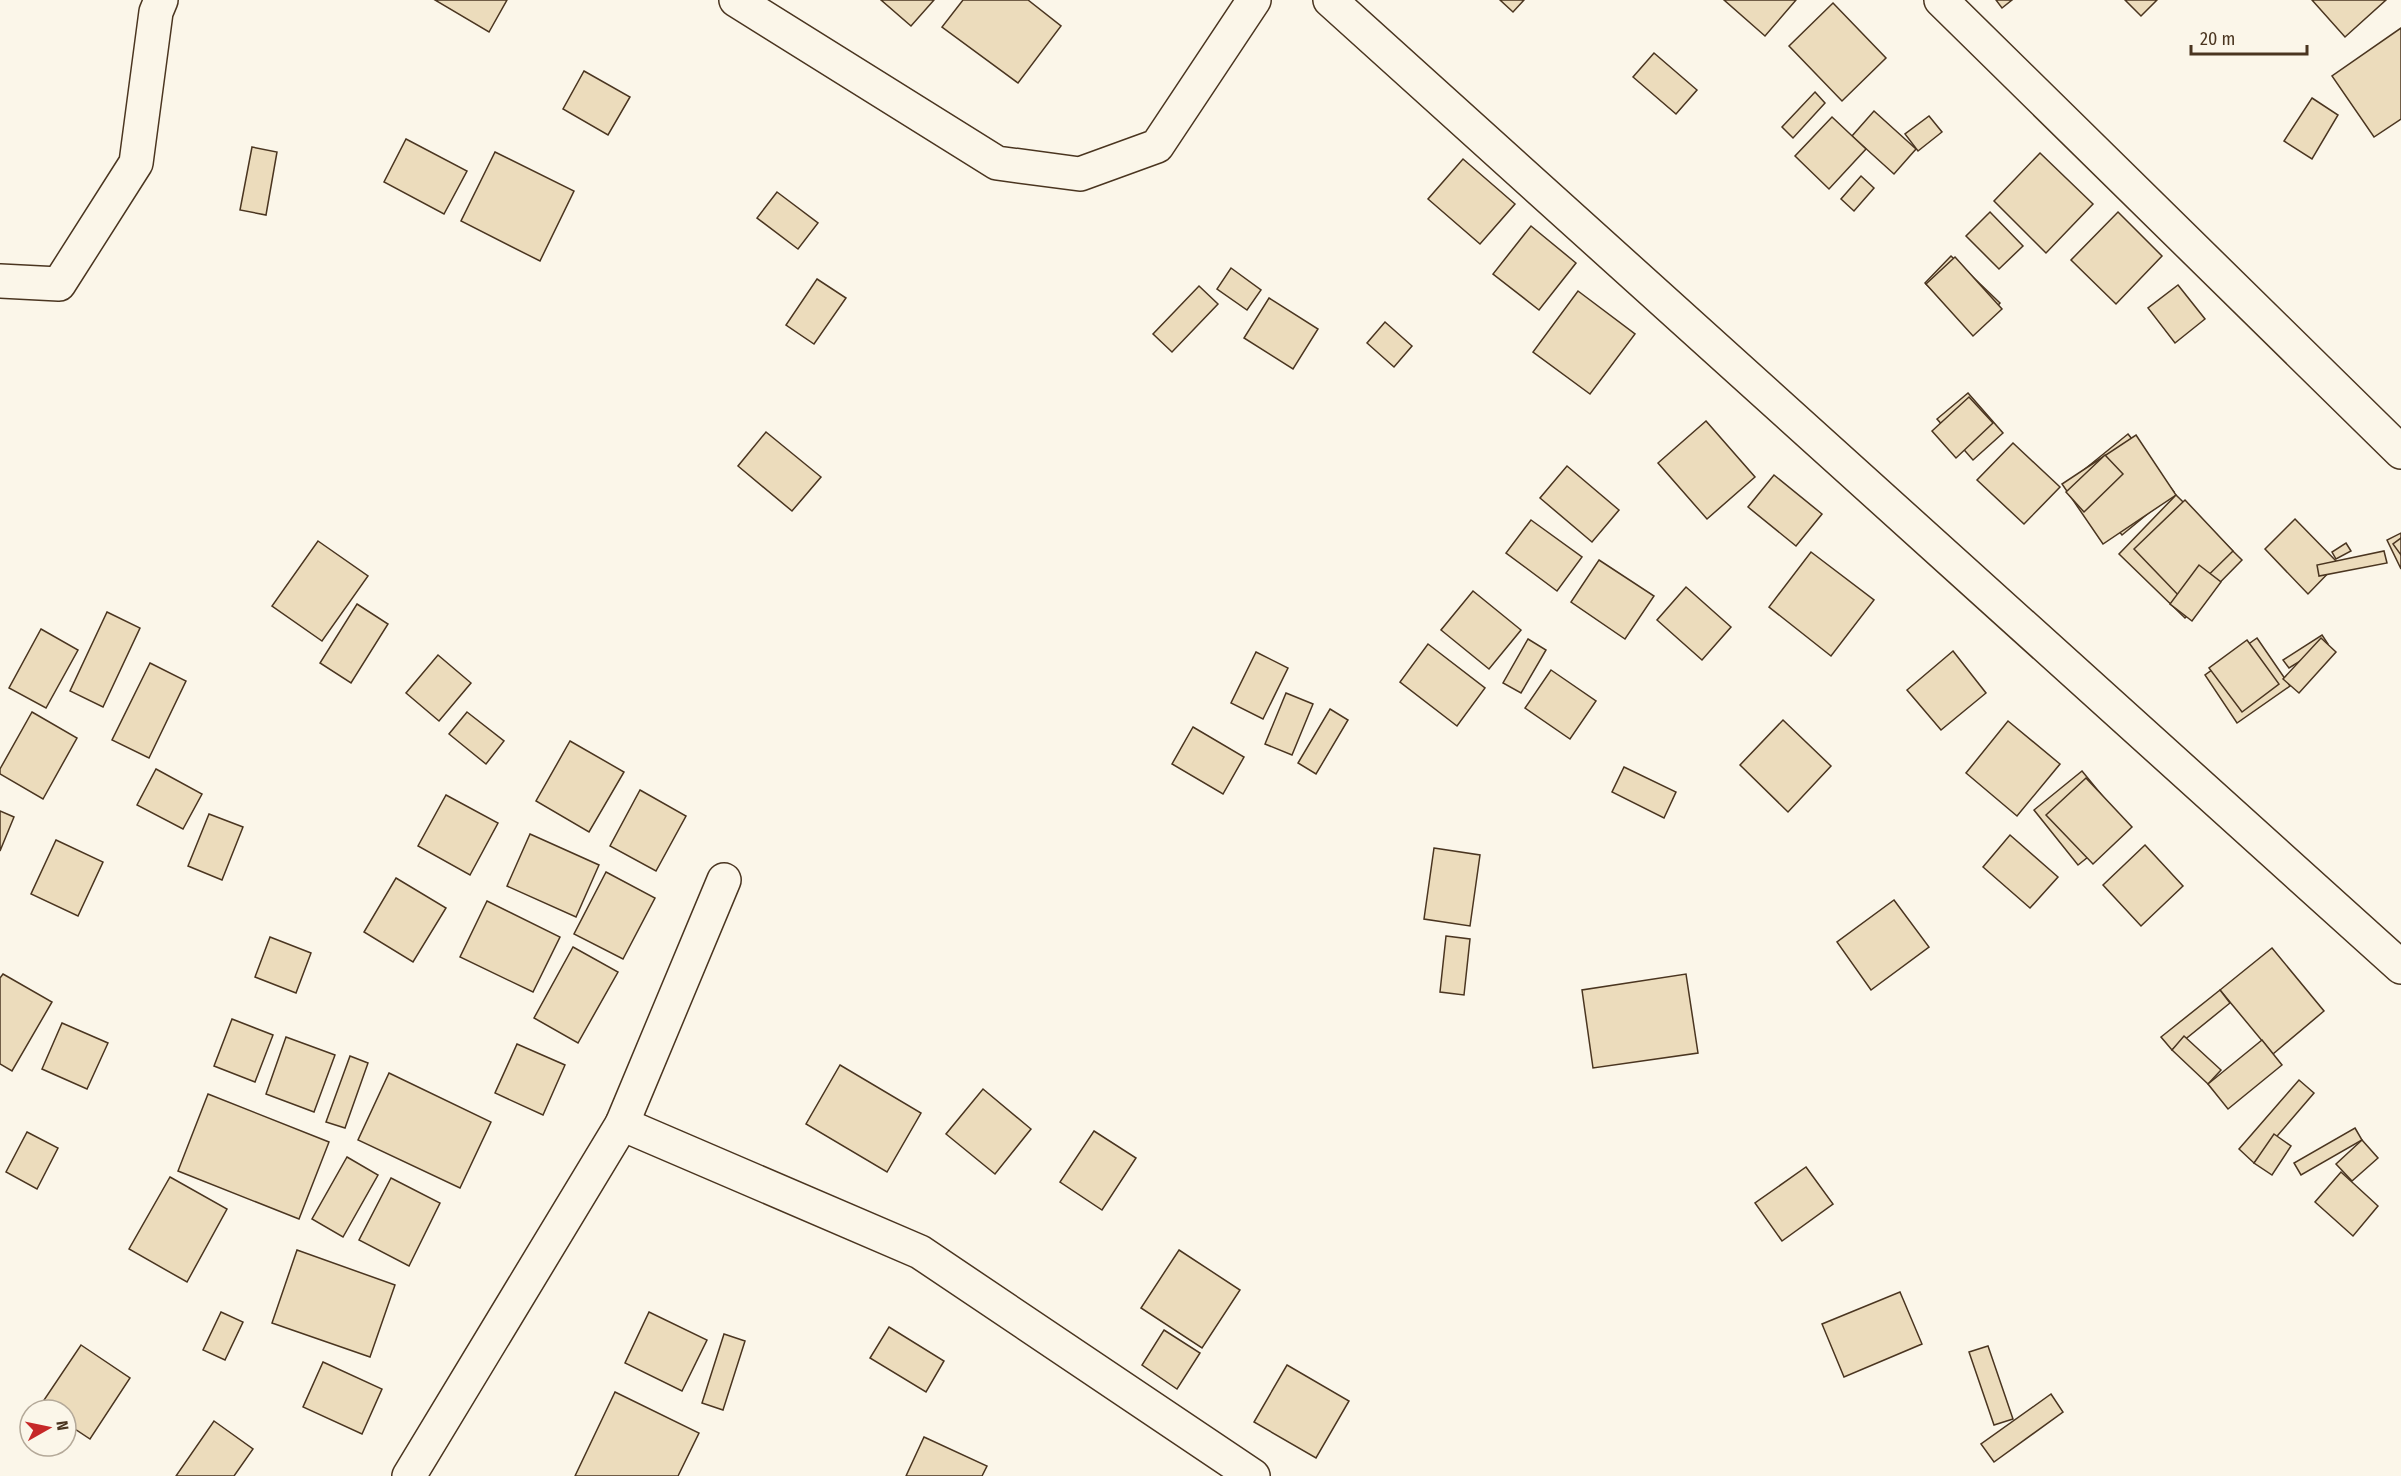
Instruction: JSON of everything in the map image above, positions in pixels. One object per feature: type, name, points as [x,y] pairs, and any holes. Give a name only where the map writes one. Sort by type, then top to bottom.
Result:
[{"type":"street","points":[[0,281],[59,284],[136,163],[156,12],[161,0]]},
{"type":"street","points":[[736,0],[997,163],[1080,174],[1157,146],[1254,0]]},
{"type":"street","points":[[1330,0],[2401,967]]},
{"type":"street","points":[[1941,0],[2401,452]]},
{"type":"street","points":[[409,1476],[622,1124],[724,880]]},
{"type":"street","points":[[622,1124],[920,1252],[1253,1476]]},
{"type":"building","points":[[435,0],[507,0],[489,32]]},
{"type":"building","points":[[881,0],[934,0],[911,26]]},
{"type":"building","points":[[963,0],[1028,0],[1061,26],[1018,83],[942,27]]},
{"type":"building","points":[[1500,0],[1524,0],[1513,12]]},
{"type":"building","points":[[1724,0],[1796,0],[1765,36]]},
{"type":"building","points":[[1996,0],[2012,0],[2002,8]]},
{"type":"building","points":[[2125,0],[2157,0],[2141,16]]},
{"type":"building","points":[[2312,0],[2386,0],[2345,37]]},
{"type":"building","points":[[1833,3],[1886,58],[1842,101],[1789,46]]},
{"type":"building","points":[[2401,28],[2401,119],[2374,137],[2332,76]]},
{"type":"building","points":[[1654,53],[1697,90],[1676,114],[1633,77]]},
{"type":"building","points":[[584,71],[630,97],[608,135],[563,109]]},
{"type":"building","points":[[1815,92],[1825,103],[1793,138],[1782,127]]},
{"type":"building","points":[[2312,98],[2338,115],[2312,159],[2284,141]]},
{"type":"building","points":[[1874,111],[1916,149],[1894,174],[1852,136]]},
{"type":"building","points":[[1929,116],[1942,132],[1918,151],[1905,134]]},
{"type":"building","points":[[1832,117],[1866,149],[1829,189],[1795,156]]},
{"type":"building","points":[[406,139],[467,171],[444,214],[384,182]]},
{"type":"building","points":[[252,147],[277,152],[266,215],[240,210]]},
{"type":"building","points":[[495,152],[574,191],[540,261],[461,221]]},
{"type":"building","points":[[2040,153],[2093,204],[2046,253],[1994,201]]},
{"type":"building","points":[[1463,159],[1515,204],[1480,244],[1428,199]]},
{"type":"building","points":[[1861,176],[1874,188],[1854,211],[1841,199]]},
{"type":"building","points":[[777,192],[818,223],[798,249],[757,218]]},
{"type":"building","points":[[1990,212],[2023,246],[1999,269],[1966,236]]},
{"type":"building","points":[[2118,212],[2162,256],[2116,304],[2071,260]]},
{"type":"building","points":[[1531,226],[1576,263],[1539,310],[1493,274]]},
{"type":"building","points":[[1951,256],[2000,303],[1974,331],[1925,283]]},
{"type":"building","points":[[1955,257],[2002,309],[1973,336],[1926,284]]},
{"type":"building","points":[[1231,268],[1261,290],[1247,310],[1217,289]]},
{"type":"building","points":[[817,279],[846,298],[814,344],[786,325]]},
{"type":"building","points":[[2178,285],[2205,319],[2175,343],[2148,308]]},
{"type":"building","points":[[1199,286],[1218,304],[1172,352],[1153,334]]},
{"type":"building","points":[[1578,291],[1635,334],[1590,394],[1533,352]]},
{"type":"building","points":[[1269,298],[1318,329],[1293,369],[1244,338]]},
{"type":"building","points":[[1385,322],[1412,346],[1394,367],[1367,343]]},
{"type":"building","points":[[1968,393],[2003,433],[1973,460],[1937,419]]},
{"type":"building","points":[[1969,397],[1993,423],[1956,458],[1932,431]]},
{"type":"building","points":[[1706,421],[1755,477],[1707,519],[1658,463]]},
{"type":"building","points":[[766,432],[821,477],[792,511],[738,466]]},
{"type":"building","points":[[2128,434],[2174,492],[2122,535],[2075,477]]},
{"type":"building","points":[[2136,435],[2176,495],[2103,544],[2062,484]]},
{"type":"building","points":[[2013,443],[2060,487],[2024,524],[1977,480]]},
{"type":"building","points":[[2105,455],[2123,474],[2084,512],[2066,492]]},
{"type":"building","points":[[1567,466],[1619,510],[1592,542],[1540,498]]},
{"type":"building","points":[[1774,475],[1822,514],[1796,546],[1748,507]]},
{"type":"building","points":[[2176,495],[2242,560],[2185,618],[2119,554]]},
{"type":"building","points":[[2185,500],[2233,551],[2183,600],[2134,549]]},
{"type":"building","points":[[2295,519],[2338,563],[2308,594],[2265,549]]},
{"type":"building","points":[[1531,520],[1582,557],[1557,591],[1506,553]]},
{"type":"building","points":[[2401,533],[2401,569],[2387,540]]},
{"type":"building","points":[[2401,538],[2401,555],[2393,544]]},
{"type":"building","points":[[318,541],[368,576],[322,641],[272,606]]},
{"type":"building","points":[[2346,543],[2351,551],[2336,559],[2332,552]]},
{"type":"building","points":[[2384,551],[2387,563],[2319,576],[2317,565]]},
{"type":"building","points":[[1811,552],[1874,600],[1831,656],[1769,607]]},
{"type":"building","points":[[1599,560],[1654,596],[1625,639],[1571,602]]},
{"type":"building","points":[[2199,565],[2221,582],[2192,621],[2170,604]]},
{"type":"building","points":[[1686,587],[1731,627],[1702,660],[1657,620]]},
{"type":"building","points":[[1473,591],[1521,630],[1489,669],[1441,630]]},
{"type":"building","points":[[357,604],[388,624],[351,683],[320,663]]},
{"type":"building","points":[[107,612],[140,628],[103,707],[70,691]]},
{"type":"building","points":[[41,629],[78,650],[46,708],[9,688]]},
{"type":"building","points":[[2322,635],[2328,644],[2289,668],[2283,660]]},
{"type":"building","points":[[2257,638],[2290,686],[2237,723],[2205,675]]},
{"type":"building","points":[[2321,638],[2336,652],[2299,693],[2283,679]]},
{"type":"building","points":[[1528,639],[1546,650],[1521,693],[1503,683]]},
{"type":"building","points":[[2247,640],[2279,684],[2242,712],[2209,668]]},
{"type":"building","points":[[1428,644],[1485,688],[1457,726],[1400,682]]},
{"type":"building","points":[[1953,651],[1986,693],[1941,730],[1907,690]]},
{"type":"building","points":[[1256,652],[1288,668],[1263,719],[1231,703]]},
{"type":"building","points":[[438,655],[471,683],[439,721],[406,693]]},
{"type":"building","points":[[150,663],[186,681],[149,758],[112,740]]},
{"type":"building","points":[[1551,670],[1596,701],[1570,739],[1525,708]]},
{"type":"building","points":[[1286,693],[1313,704],[1292,755],[1265,744]]},
{"type":"building","points":[[1330,709],[1348,720],[1316,774],[1298,763]]},
{"type":"building","points":[[32,712],[77,738],[43,799],[0,774],[0,769]]},
{"type":"building","points":[[467,712],[504,741],[486,764],[449,734]]},
{"type":"building","points":[[1783,720],[1831,766],[1788,812],[1740,765]]},
{"type":"building","points":[[2008,721],[2060,764],[2017,816],[1966,773]]},
{"type":"building","points":[[1193,727],[1244,757],[1223,794],[1172,764]]},
{"type":"building","points":[[570,741],[624,772],[589,832],[536,801]]},
{"type":"building","points":[[1624,767],[1676,792],[1664,818],[1612,792]]},
{"type":"building","points":[[156,769],[202,794],[183,829],[137,805]]},
{"type":"building","points":[[2082,771],[2127,826],[2078,865],[2034,810]]},
{"type":"building","points":[[2086,778],[2132,827],[2093,864],[2046,815]]},
{"type":"building","points":[[640,790],[686,816],[656,871],[610,846]]},
{"type":"building","points":[[446,795],[498,823],[470,875],[418,846]]},
{"type":"building","points":[[0,811],[14,817],[0,851]]},
{"type":"building","points":[[209,814],[243,827],[222,880],[188,866]]},
{"type":"building","points":[[530,834],[599,865],[576,917],[507,886]]},
{"type":"building","points":[[2010,835],[2058,877],[2030,908],[1983,867]]},
{"type":"building","points":[[56,840],[103,862],[78,916],[31,894]]},
{"type":"building","points":[[2145,845],[2183,886],[2141,926],[2103,885]]},
{"type":"building","points":[[1434,848],[1480,855],[1470,926],[1424,919]]},
{"type":"building","points":[[606,872],[655,898],[623,959],[574,934]]},
{"type":"building","points":[[396,878],[446,908],[413,962],[364,932]]},
{"type":"building","points":[[1894,900],[1929,947],[1871,990],[1837,942]]},
{"type":"building","points":[[487,901],[560,937],[533,992],[460,957]]},
{"type":"building","points":[[1446,936],[1470,939],[1464,995],[1440,992]]},
{"type":"building","points":[[270,937],[311,953],[296,993],[255,977]]},
{"type":"building","points":[[573,947],[618,972],[578,1043],[534,1018]]},
{"type":"building","points":[[2272,948],[2324,1011],[2273,1054],[2220,990]]},
{"type":"building","points":[[3,974],[52,1002],[12,1071],[0,1064],[0,978]]},
{"type":"building","points":[[1686,974],[1698,1053],[1593,1068],[1582,990]]},
{"type":"building","points":[[2220,990],[2230,1003],[2172,1050],[2161,1037]]},
{"type":"building","points":[[232,1019],[273,1035],[255,1082],[214,1066]]},
{"type":"building","points":[[62,1023],[108,1043],[87,1089],[42,1069]]},
{"type":"building","points":[[2184,1036],[2221,1070],[2208,1084],[2172,1050]]},
{"type":"building","points":[[286,1037],[335,1055],[314,1112],[266,1094]]},
{"type":"building","points":[[2262,1040],[2282,1065],[2228,1109],[2208,1084]]},
{"type":"building","points":[[517,1044],[565,1065],[543,1115],[495,1093]]},
{"type":"building","points":[[350,1056],[368,1063],[345,1128],[326,1122]]},
{"type":"building","points":[[840,1065],[921,1113],[887,1172],[806,1124]]},
{"type":"building","points":[[389,1073],[491,1122],[460,1188],[358,1140]]},
{"type":"building","points":[[2299,1080],[2314,1093],[2254,1163],[2239,1149]]},
{"type":"building","points":[[983,1089],[1031,1129],[995,1174],[946,1134]]},
{"type":"building","points":[[208,1094],[329,1142],[299,1219],[178,1171]]},
{"type":"building","points":[[2355,1128],[2362,1140],[2301,1175],[2294,1163]]},
{"type":"building","points":[[1094,1131],[1136,1158],[1102,1210],[1060,1182]]},
{"type":"building","points":[[27,1132],[58,1148],[37,1189],[6,1172]]},
{"type":"building","points":[[2274,1134],[2291,1146],[2272,1175],[2254,1163]]},
{"type":"building","points":[[2362,1140],[2378,1158],[2352,1181],[2336,1164]]},
{"type":"building","points":[[347,1157],[378,1175],[343,1237],[312,1219]]},
{"type":"building","points":[[1806,1167],[1833,1204],[1782,1241],[1755,1203]]},
{"type":"building","points":[[2341,1172],[2378,1206],[2353,1236],[2315,1202]]},
{"type":"building","points":[[170,1177],[227,1209],[187,1282],[129,1249]]},
{"type":"building","points":[[391,1178],[440,1203],[409,1266],[359,1240]]},
{"type":"building","points":[[297,1250],[395,1285],[370,1357],[272,1323]]},
{"type":"building","points":[[1179,1250],[1240,1290],[1202,1348],[1141,1308]]},
{"type":"building","points":[[1900,1292],[1922,1344],[1844,1377],[1822,1324]]},
{"type":"building","points":[[221,1312],[243,1322],[225,1360],[203,1350]]},
{"type":"building","points":[[649,1312],[707,1340],[682,1391],[625,1363]]},
{"type":"building","points":[[889,1327],[944,1361],[926,1392],[870,1358]]},
{"type":"building","points":[[1164,1330],[1200,1353],[1177,1389],[1142,1365]]},
{"type":"building","points":[[724,1334],[745,1341],[723,1410],[702,1403]]},
{"type":"building","points":[[81,1345],[130,1378],[90,1439],[78,1431],[78,1398],[45,1398]]},
{"type":"building","points":[[1988,1346],[2013,1419],[1994,1425],[1969,1352]]},
{"type":"building","points":[[323,1362],[382,1389],[362,1434],[303,1407]]},
{"type":"building","points":[[1287,1365],[1349,1401],[1316,1458],[1254,1422]]},
{"type":"building","points":[[615,1392],[699,1433],[678,1476],[575,1476]]},
{"type":"building","points":[[2051,1394],[2063,1412],[1994,1462],[1981,1444]]},
{"type":"building","points":[[214,1421],[253,1449],[234,1476],[176,1476]]},
{"type":"building","points":[[924,1437],[987,1466],[982,1476],[906,1476]]}]
